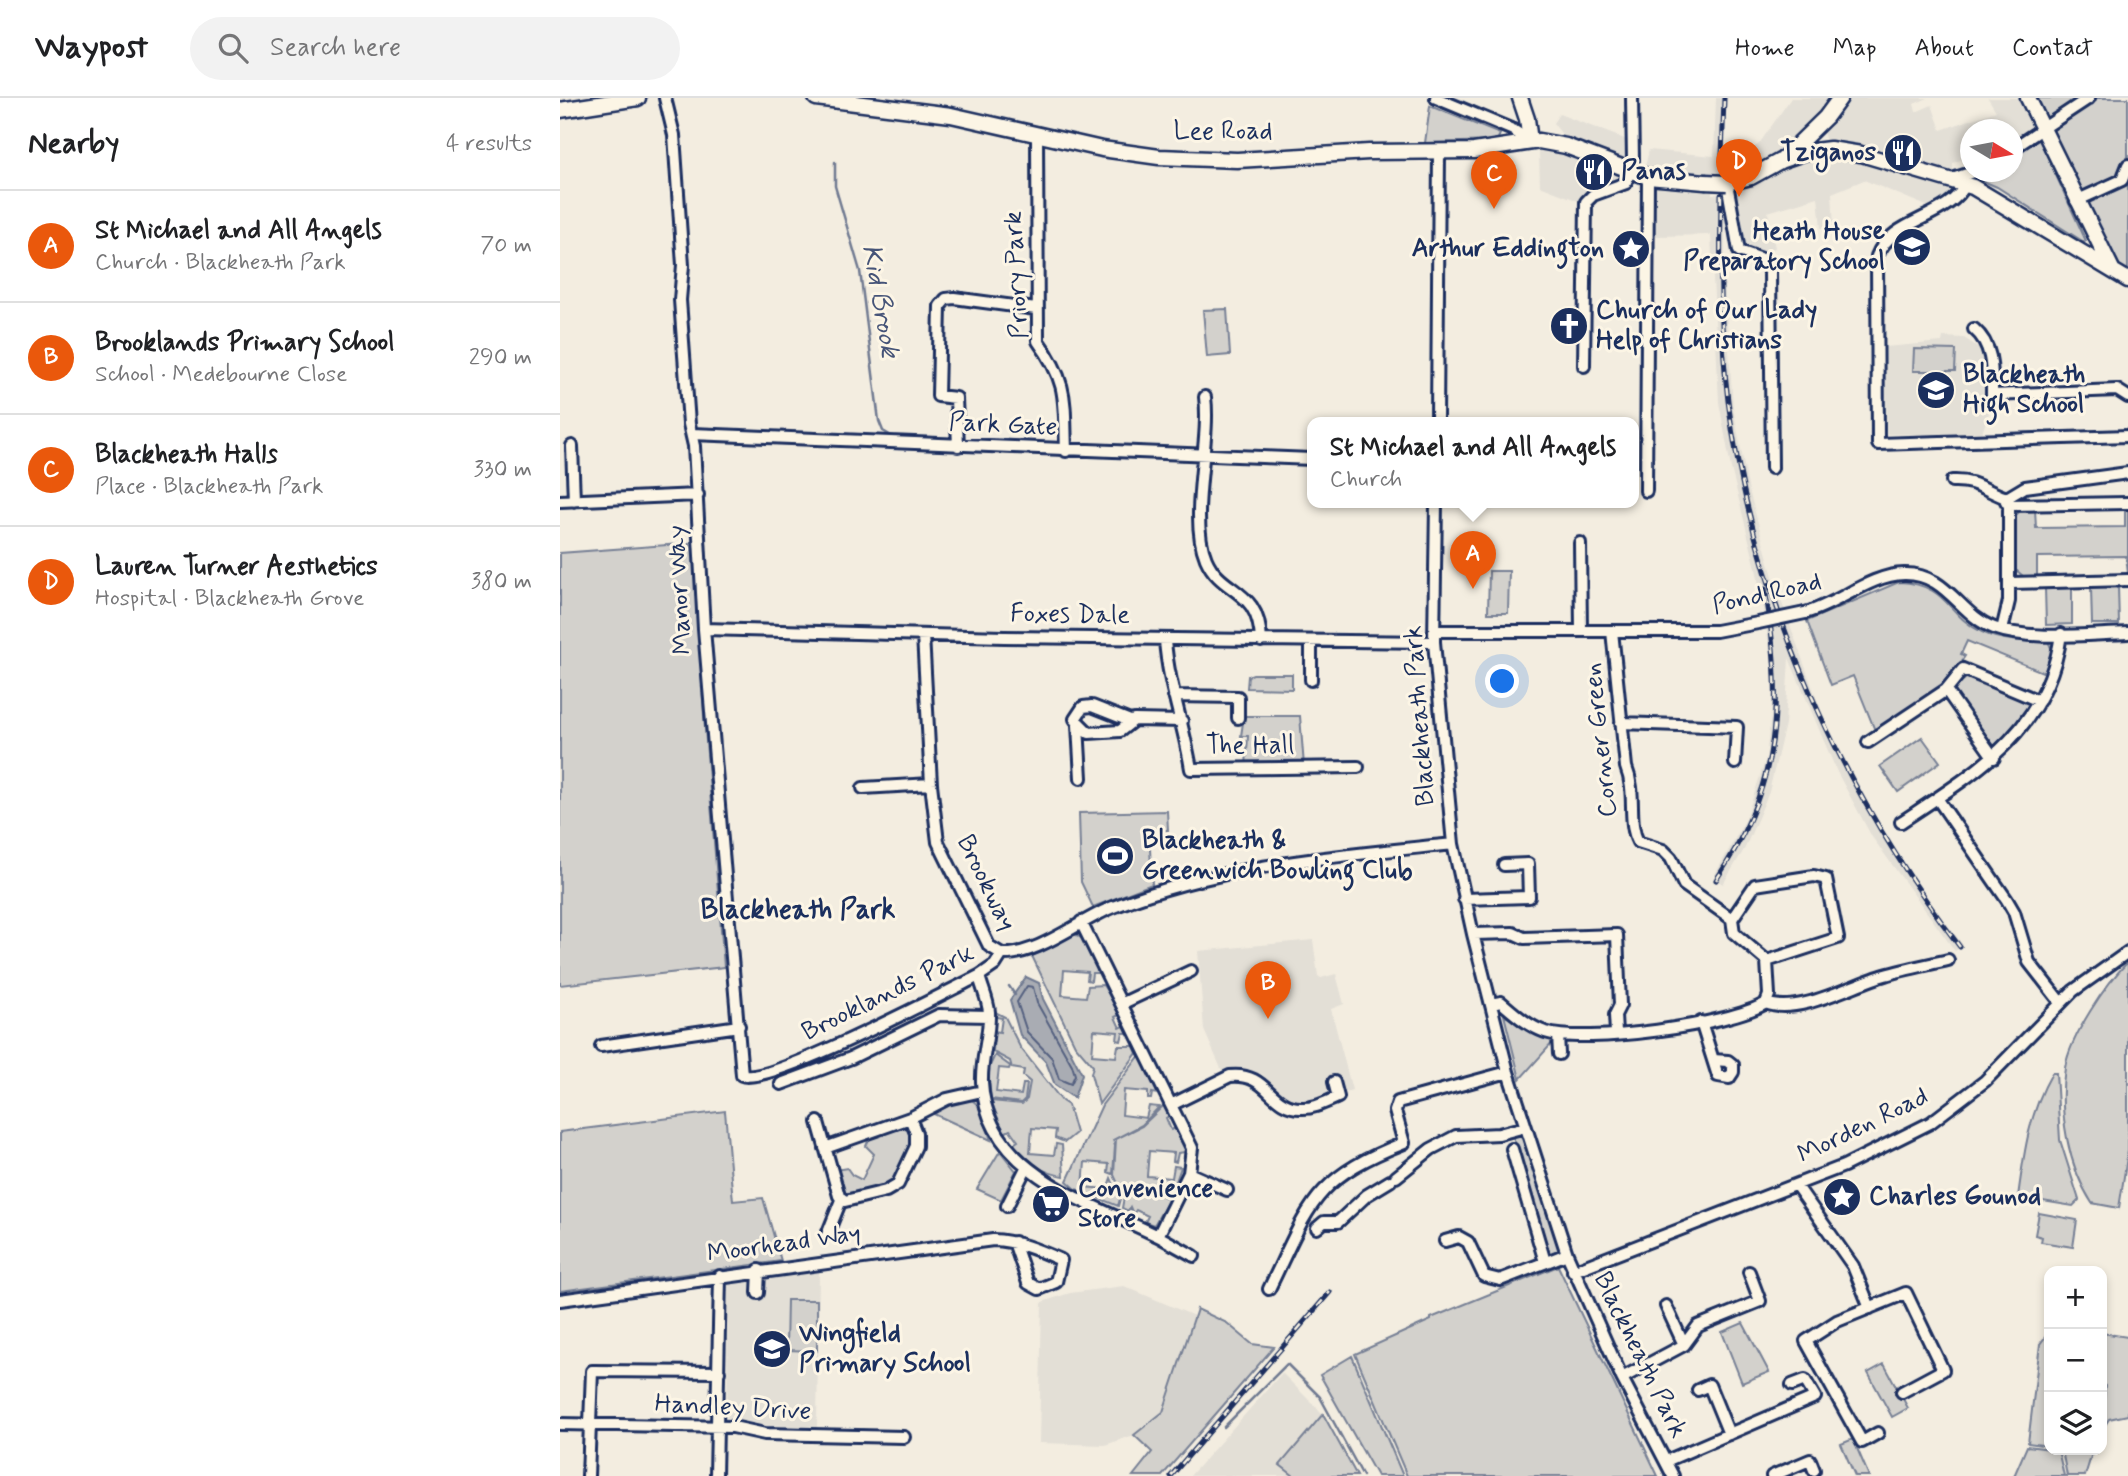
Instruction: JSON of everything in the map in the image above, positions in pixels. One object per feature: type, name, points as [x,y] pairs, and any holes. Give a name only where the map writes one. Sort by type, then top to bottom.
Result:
[{"type":"main road","points":[[560,110],[638,98]]},
{"type":"main road","name":"Lee Road","points":[[816,98],[951,115],[1102,149],[1200,160],[1484,150],[1530,141],[1566,146],[1648,177],[1727,183]]},
{"type":"main road","points":[[1520,98],[1530,141]]},
{"type":"main road","points":[[1780,161],[1826,117],[1840,98]]},
{"type":"main road","points":[[2028,98],[2076,201],[2113,270]]},
{"type":"main road","points":[[1826,117],[1819,136],[1821,143],[1830,149]]},
{"type":"main road","points":[[1727,183],[1751,177],[1780,161],[1806,152],[1830,149],[1960,177]]},
{"type":"main road","points":[[1971,182],[2128,280]]},
{"type":"street","name":"Manor Way","points":[[665,98],[674,135],[684,265],[680,300],[698,495],[704,629],[739,1026],[739,1068],[746,1077]]},
{"type":"street","points":[[1436,98],[1513,130],[1530,141]]},
{"type":"street","points":[[1584,366],[1586,202],[1604,190],[1623,186],[1630,171],[1633,160],[1632,98]]},
{"type":"street","points":[[2023,142],[2089,98]]},
{"type":"street","name":"Priory Park","points":[[1037,134],[1038,341],[1057,367],[1063,389],[1066,451]]},
{"type":"street","points":[[1437,417],[1439,151]]},
{"type":"street","points":[[2076,201],[2122,180],[2128,165]]},
{"type":"street","points":[[1646,491],[1648,177]]},
{"type":"street","points":[[1962,182],[1954,198],[1891,236],[1881,245],[1877,256],[1878,444],[2128,436]]},
{"type":"street","points":[[1727,183],[1739,251],[1762,260],[1770,272],[1772,468]]},
{"type":"street","points":[[958,446],[956,398],[938,396],[940,306],[946,299],[954,298],[1037,309]]},
{"type":"street","points":[[1974,329],[1982,335],[1991,354],[1992,395],[2117,390],[2128,397]]},
{"type":"street","points":[[1205,397],[1203,455],[1200,464],[1201,544],[1206,561],[1216,574],[1252,605],[1260,621],[1261,641]]},
{"type":"street","name":"Park Gate","points":[[692,434],[1307,459]]},
{"type":"street","points":[[572,446],[574,501]]},
{"type":"street","points":[[2007,502],[2025,487],[2128,473]]},
{"type":"street","points":[[1952,481],[1975,482],[1987,493],[2007,502],[2128,503]]},
{"type":"street","points":[[560,501],[698,495]]},
{"type":"street","points":[[2001,630],[2010,601],[2007,502]]},
{"type":"street","name":"Blackheath Park","points":[[1436,508],[1434,636],[1453,844],[1472,934],[1508,1072],[1567,1254],[1622,1378],[1673,1476]]},
{"type":"street","points":[[1580,543],[1581,631]]},
{"type":"street","name":"Pond Road","points":[[1434,636],[1581,631],[1716,631],[1805,613],[1842,599],[1877,579],[1906,574],[1939,583],[1975,617],[2001,630],[2061,634],[2128,633]]},
{"type":"street","points":[[2010,583],[2128,579]]},
{"type":"street","name":"Foxes Dale","points":[[704,629],[1261,641],[1434,636]]},
{"type":"street","name":"Corner Green","points":[[1612,631],[1626,767],[1633,784],[1634,834],[1638,842],[1663,850],[1671,858],[1684,885],[1732,919]]},
{"type":"street","points":[[1901,822],[1994,758],[2020,731],[2039,701],[2055,664],[2061,634]]},
{"type":"street","name":"Brookway","points":[[923,635],[931,784],[939,842],[989,946],[1002,954]]},
{"type":"street","name":"The Hall","points":[[1165,640],[1166,667],[1182,721],[1191,769],[1358,768]]},
{"type":"street","points":[[1311,641],[1311,680]]},
{"type":"street","points":[[1868,742],[1946,690],[1963,669],[2039,701]]},
{"type":"street","points":[[1946,690],[1994,758]]},
{"type":"street","name":"The Hall","points":[[1174,696],[1238,697],[1238,718]]},
{"type":"street","name":"The Hall","points":[[1130,721],[1120,731],[1089,733],[1078,725],[1075,719],[1083,706],[1092,706],[1130,721],[1182,721]]},
{"type":"street","points":[[1621,723],[1737,727],[1735,763]]},
{"type":"street","points":[[1078,725],[1081,778]]},
{"type":"street","points":[[863,788],[931,784]]},
{"type":"street","points":[[1937,799],[2007,900],[2014,912],[2029,962],[2061,1003]]},
{"type":"street","name":"Brooklands Park","points":[[746,1077],[789,1067],[979,976],[995,964],[1002,954],[1028,950],[1082,922],[1151,893],[1227,871],[1312,858],[1453,844]]},
{"type":"street","points":[[1464,899],[1529,898],[1528,864],[1504,865]]},
{"type":"street","points":[[1766,1003],[1769,995],[1767,961],[1734,933],[1732,919],[1755,885],[1814,876],[1826,879],[1838,938],[1767,961]]},
{"type":"street","points":[[1082,922],[1173,1104],[1192,1148],[1189,1173],[1158,1236]]},
{"type":"street","points":[[1472,934],[1513,933],[1524,938],[1617,935],[1620,1005],[1615,1015],[1616,1034]]},
{"type":"street","name":"Morden Road","points":[[1573,1270],[1844,1166],[1930,1123],[1985,1081],[2073,991],[2128,952]]},
{"type":"street","points":[[1491,1004],[1501,1002],[1529,1024],[1558,1035],[1616,1034],[1701,1022],[1766,1003],[1784,1006],[1841,993],[1883,976],[1948,960]]},
{"type":"street","points":[[1123,1003],[1191,971]]},
{"type":"street","points":[[979,976],[989,1016],[982,1066],[982,1091],[999,1138],[1026,1168],[1194,1256]]},
{"type":"street","points":[[781,1084],[851,1058],[939,1015],[989,1016]]},
{"type":"street","points":[[1701,1022],[1713,1060]]},
{"type":"street","points":[[601,1046],[739,1026]]},
{"type":"street","points":[[1558,1035],[1559,1054]]},
{"type":"street","points":[[1269,1289],[1311,1203],[1325,1186],[1369,1157],[1404,1143],[1395,1111],[1398,1102],[1508,1072]]},
{"type":"street","points":[[1173,1104],[1230,1076],[1240,1075],[1257,1079],[1281,1103],[1310,1108],[1338,1097],[1334,1082]]},
{"type":"street","points":[[825,1148],[910,1118],[947,1098],[982,1091]]},
{"type":"street","points":[[841,1200],[849,1201],[886,1191],[898,1184],[918,1139],[910,1118]]},
{"type":"street","points":[[818,1122],[841,1200],[827,1235]]},
{"type":"street","points":[[1317,1228],[1324,1222],[1338,1222],[1367,1195],[1393,1179],[1431,1149],[1456,1136],[1499,1134],[1525,1127]]},
{"type":"street","points":[[1512,1149],[1545,1262]]},
{"type":"street","points":[[1007,1206],[1026,1168]]},
{"type":"street","points":[[1189,1173],[1227,1190]]},
{"type":"street","points":[[1796,1185],[1853,1266],[1870,1308]]},
{"type":"street","name":"Blackheath Park","points":[[1445,1241],[1459,1237],[1468,1242],[1484,1276],[1500,1280],[1567,1254]]},
{"type":"street","name":"Moorhead Way","points":[[560,1300],[759,1270],[984,1241],[1014,1242],[1061,1260],[1056,1282],[1039,1289],[1028,1283],[1014,1242]]},
{"type":"street","points":[[758,1293],[759,1270]]},
{"type":"street","points":[[1622,1378],[1684,1345],[1698,1326],[1760,1301],[1749,1272]]},
{"type":"street","points":[[716,1476],[720,1276]]},
{"type":"street","points":[[1878,1433],[1862,1442],[1807,1341],[1837,1321],[1906,1293],[1943,1370],[1902,1392]]},
{"type":"street","points":[[1666,1306],[1684,1345]]},
{"type":"street","points":[[588,1476],[592,1371],[719,1372]]},
{"type":"street","points":[[1666,1461],[1815,1397],[1805,1380],[1792,1385]]},
{"type":"street","points":[[1698,1390],[1709,1385],[1715,1414],[1729,1434]]},
{"type":"street","name":"Handley Drive","points":[[560,1424],[717,1427],[771,1434],[904,1437]]},
{"type":"street","points":[[1772,1476],[1810,1460],[1814,1470]]},
{"type":"shaded area","points":[[1716,98],[1726,98],[1723,157],[1740,158],[1759,144],[1791,98],[1833,98],[1814,124],[1778,157],[1750,172],[1706,175],[1645,167],[1649,150],[1714,156]]},
{"type":"shaded area","points":[[1849,98],[1928,98],[1914,104],[1916,112],[1932,105],[1941,130],[1960,123],[1960,160],[1953,163],[1953,172],[1826,141],[1823,132]]},
{"type":"shaded area","points":[[1988,98],[2025,98],[2038,119],[2035,129],[2023,134],[2023,119],[1973,119],[1996,111]]},
{"type":"shaded area","points":[[2032,98],[2128,98],[2128,273],[2116,265]]},
{"type":"shaded area","points":[[1430,106],[1500,134],[1497,141],[1425,143]]},
{"type":"shaded area","points":[[1559,114],[1630,141],[1628,161],[1565,138],[1553,123]]},
{"type":"shaded area","points":[[2039,138],[2086,241],[1986,182],[2023,182],[2023,149]]},
{"type":"shaded area","points":[[1539,151],[1564,152],[1621,174],[1623,179],[1581,202],[1540,186]]},
{"type":"shaded area","points":[[1808,155],[1846,155],[1957,188],[1952,195],[1929,207],[1864,180],[1832,193],[1834,227],[1821,228],[1818,197],[1768,212],[1775,248],[1753,252],[1744,248],[1734,188]]},
{"type":"shaded area","points":[[1656,187],[1712,189],[1712,194],[1725,195],[1725,297],[1733,407],[1748,487],[1775,584],[1828,730],[1885,835],[1926,897],[1963,945],[1955,951],[1872,837],[1837,772],[1789,658],[1785,724],[1769,792],[1745,848],[1723,884],[1713,878],[1746,819],[1766,758],[1773,695],[1772,663],[1756,568],[1731,468],[1719,402],[1711,235],[1654,236],[1653,194]]},
{"type":"shaded area","points":[[1227,309],[1230,355],[1207,357],[1203,310]]},
{"type":"shaded area","name":"Blackheath High School","points":[[1943,337],[1964,338],[1987,353],[1974,375],[1987,385],[1987,396],[1992,404],[1981,436],[1887,434],[1885,347],[1942,342]]},
{"type":"shaded area","points":[[1914,349],[1956,350],[1955,371],[1913,371]]},
{"type":"shaded area","points":[[2125,507],[2128,507],[2128,574],[2126,556],[2037,557],[2037,576],[2023,576],[2016,570],[2014,517],[2022,509],[2035,509],[2036,528],[2125,527]]},
{"type":"shaded area","points":[[694,543],[704,716],[724,967],[560,985],[560,553]]},
{"type":"shaded area","points":[[1489,571],[1509,571],[1508,613],[1488,613]]},
{"type":"shaded area","points":[[1899,582],[1928,588],[1938,594],[1961,618],[1982,632],[1998,638],[2048,641],[2052,650],[2045,673],[1967,641],[1961,654],[1965,656],[1947,683],[1876,733],[1853,676],[1831,685],[1807,621]]},
{"type":"shaded area","points":[[2118,586],[2119,624],[2092,624],[2091,587]]},
{"type":"shaded area","points":[[2072,587],[2072,624],[2046,625],[2045,588]]},
{"type":"shaded area","points":[[1292,674],[1292,689],[1247,688],[1248,676]]},
{"type":"shaded area","points":[[1969,676],[2029,704],[2015,730],[1995,747],[1954,694],[1956,686]]},
{"type":"shaded area","points":[[1244,716],[1300,716],[1304,766],[1246,767],[1248,736],[1241,736]]},
{"type":"shaded area","points":[[1922,737],[1940,762],[1898,792],[1880,766]]},
{"type":"shaded area","name":"Blackheath & Greenwich Bowling Club","points":[[1167,811],[1168,830],[1149,831],[1152,884],[1093,907],[1081,882],[1079,813]]},
{"type":"shaded area","points":[[1073,934],[1082,939],[1090,950],[1096,962],[1097,973],[1092,973],[1091,981],[1087,980],[1088,972],[1064,970],[1062,995],[1086,997],[1088,986],[1103,985],[1121,1014],[1115,1017],[1120,1028],[1126,1025],[1127,1033],[1123,1033],[1121,1041],[1117,1040],[1118,1032],[1094,1030],[1092,1055],[1116,1057],[1118,1046],[1134,1046],[1137,1053],[1099,1104],[1091,1074],[1093,1066],[1075,1045],[1032,956]]},
{"type":"shaded area","points":[[1313,940],[1318,976],[1321,978],[1336,974],[1344,1004],[1331,1009],[1352,1090],[1302,1105],[1286,1100],[1262,1074],[1240,1069],[1223,1073],[1204,1030],[1198,951]]},
{"type":"shaded area","points":[[2128,962],[2128,1151],[2119,1208],[2092,1203],[2084,1188],[2067,1138],[2063,1085],[2068,1055],[2081,1026]]},
{"type":"shaded area","points":[[995,1012],[1005,1017],[1020,1047],[1068,1105],[1076,1133],[1065,1142],[1055,1138],[1056,1130],[1032,1128],[1030,1153],[1054,1155],[1056,1144],[1062,1145],[1064,1176],[1042,1169],[1030,1161],[1012,1145],[1018,1141],[1010,1130],[1004,1133],[991,1101],[1022,1104],[1027,1099],[1030,1082],[1023,1076],[1024,1070],[1012,1068],[1010,1061],[993,1052],[994,1031],[1000,1032],[1002,1018],[996,1017]]},
{"type":"shaded area","points":[[1504,1015],[1525,1029],[1555,1040],[1520,1079]]},
{"type":"shaded area","points":[[1141,1054],[1158,1094],[1152,1093],[1151,1099],[1148,1099],[1148,1092],[1124,1090],[1122,1115],[1146,1118],[1149,1106],[1159,1107],[1142,1125],[1113,1140],[1113,1174],[1108,1172],[1109,1164],[1085,1162],[1083,1187],[1107,1189],[1111,1178],[1120,1199],[1118,1206],[1076,1189],[1067,1181],[1102,1105]]},
{"type":"shaded area","points":[[995,1055],[1010,1066],[1009,1069],[999,1068],[996,1092],[1021,1095],[1023,1084],[1027,1084],[1025,1099],[1021,1103],[991,1099],[988,1070]]},
{"type":"shaded area","points":[[2052,1073],[2056,1073],[2060,1140],[2079,1200],[2073,1206],[2018,1197],[2033,1118]]},
{"type":"shaded area","points":[[972,1100],[979,1106],[991,1140],[934,1114],[952,1103]]},
{"type":"shaded area","points":[[1164,1105],[1172,1114],[1166,1118],[1171,1130],[1178,1127],[1186,1152],[1178,1153],[1176,1162],[1173,1161],[1174,1153],[1149,1151],[1147,1176],[1172,1178],[1174,1166],[1181,1167],[1173,1190],[1167,1187],[1163,1196],[1169,1199],[1154,1225],[1145,1222],[1148,1216],[1136,1210],[1133,1214],[1130,1207],[1128,1211],[1122,1208],[1124,1197],[1114,1175],[1116,1139],[1142,1126]]},
{"type":"shaded area","points":[[725,1111],[733,1201],[763,1198],[781,1261],[560,1291],[560,1132]]},
{"type":"shaded area","points":[[901,1128],[908,1130],[911,1144],[903,1169],[883,1187],[857,1195],[844,1195],[835,1170],[847,1168],[852,1175],[862,1180],[874,1154],[866,1146],[869,1139]]},
{"type":"shaded area","points":[[1524,1133],[1560,1248],[1560,1252],[1547,1258],[1513,1136]]},
{"type":"shaded area","points":[[1000,1151],[1016,1171],[1001,1200],[977,1189]]},
{"type":"shaded area","points":[[2039,1213],[2077,1220],[2073,1247],[2041,1242],[2042,1237],[2035,1235]]},
{"type":"shaded area","points":[[1558,1266],[1658,1476],[1407,1476],[1355,1354],[1431,1318]]},
{"type":"shaded area","name":"Wingfield Primary School","points":[[819,1272],[817,1428],[763,1427],[727,1418],[728,1283]]},
{"type":"shaded area","points":[[1124,1286],[1194,1316],[1163,1412],[1134,1435],[1105,1445],[1039,1443],[1042,1302],[1070,1293]]},
{"type":"shaded area","points":[[787,1300],[817,1300],[817,1351],[786,1350]]},
{"type":"shaded area","points":[[1197,1309],[1227,1323],[1252,1344],[1274,1347],[1162,1476],[1133,1476],[1152,1452],[1134,1435],[1163,1412]]},
{"type":"shaded area","points":[[1743,1323],[1769,1372],[1742,1383],[1722,1332]]},
{"type":"shaded area","points":[[2107,1334],[2128,1337],[2128,1415],[2109,1419],[2107,1422]]},
{"type":"shaded area","points":[[2044,1339],[2044,1445],[2028,1443],[2040,1344]]},
{"type":"shaded area","points":[[1352,1356],[1403,1476],[1377,1476],[1320,1375]]},
{"type":"shaded area","points":[[1884,1364],[1908,1408],[1892,1417],[1868,1373]]},
{"type":"shaded area","points":[[1282,1373],[1323,1414],[1280,1465],[1294,1476],[1190,1476]]},
{"type":"shaded area","points":[[1323,1414],[1357,1476],[1294,1476],[1280,1465]]},
{"type":"shaded area","points":[[1853,1439],[1869,1476],[1855,1476],[1841,1444]]},
{"type":"shaded area","points":[[2027,1446],[2044,1448],[2044,1455],[2059,1455],[2064,1476],[2014,1476]]},
{"type":"shaded area","points":[[2063,1455],[2091,1455],[2085,1476],[2067,1476]]},
{"type":"water","points":[[1026,977],[1039,983],[1043,999],[1082,1074],[1074,1098],[1055,1085],[1046,1062],[1020,1035],[1010,1000]]},
{"type":"waterway","name":"Kid Brook","points":[[835,162],[835,186],[860,271],[879,421],[883,431],[895,438]]},
{"type":"waterway","name":"Kid Brook","points":[[1009,986],[1015,995]]},
{"type":"waterway","name":"Kid Brook","points":[[1224,1427],[1287,1364],[1320,1397],[1363,1476]]},
{"type":"railway","points":[[1722,157],[1724,98]]},
{"type":"railway","points":[[1721,195],[1721,298],[1728,401],[1758,548],[1781,620],[1841,757],[1877,823],[1960,947]]},
{"type":"railway","points":[[1716,880],[1738,844],[1754,809],[1766,775],[1772,740],[1775,668],[1765,589]]},
{"type":"railway","points":[[1171,1476],[1330,1292]]},
{"type":"place","name":"Tziganos","points":[[1903,153]]},
{"type":"place","name":"Panas","points":[[1594,172]]},
{"type":"place","name":"Lauren Turner Aesthetics","points":[[1739,197]]},
{"type":"place","name":"Blackheath Halls","points":[[1494,209]]},
{"type":"place","name":"Heath House Preparatory School","points":[[1912,247]]},
{"type":"place","name":"Arthur Eddington","points":[[1631,249]]},
{"type":"place","name":"Church of Our Lady Help of Christians","points":[[1569,326]]},
{"type":"place","name":"Blackheath High School","points":[[1936,390]]},
{"type":"place","name":"St Michael and All Angels","points":[[1473,589]]},
{"type":"place","name":"Blackheath & Greenwich Bowling Club","points":[[1115,856]]},
{"type":"place","name":"Brooklands Primary School","points":[[1268,1019]]},
{"type":"place","name":"Charles Gounod","points":[[1842,1197]]},
{"type":"place","name":"Convenience Store","points":[[1051,1204]]},
{"type":"place","name":"Wingfield Primary School","points":[[772,1349]]},
{"type":"district","name":"Blackheath Park","points":[[798,910]]}]
